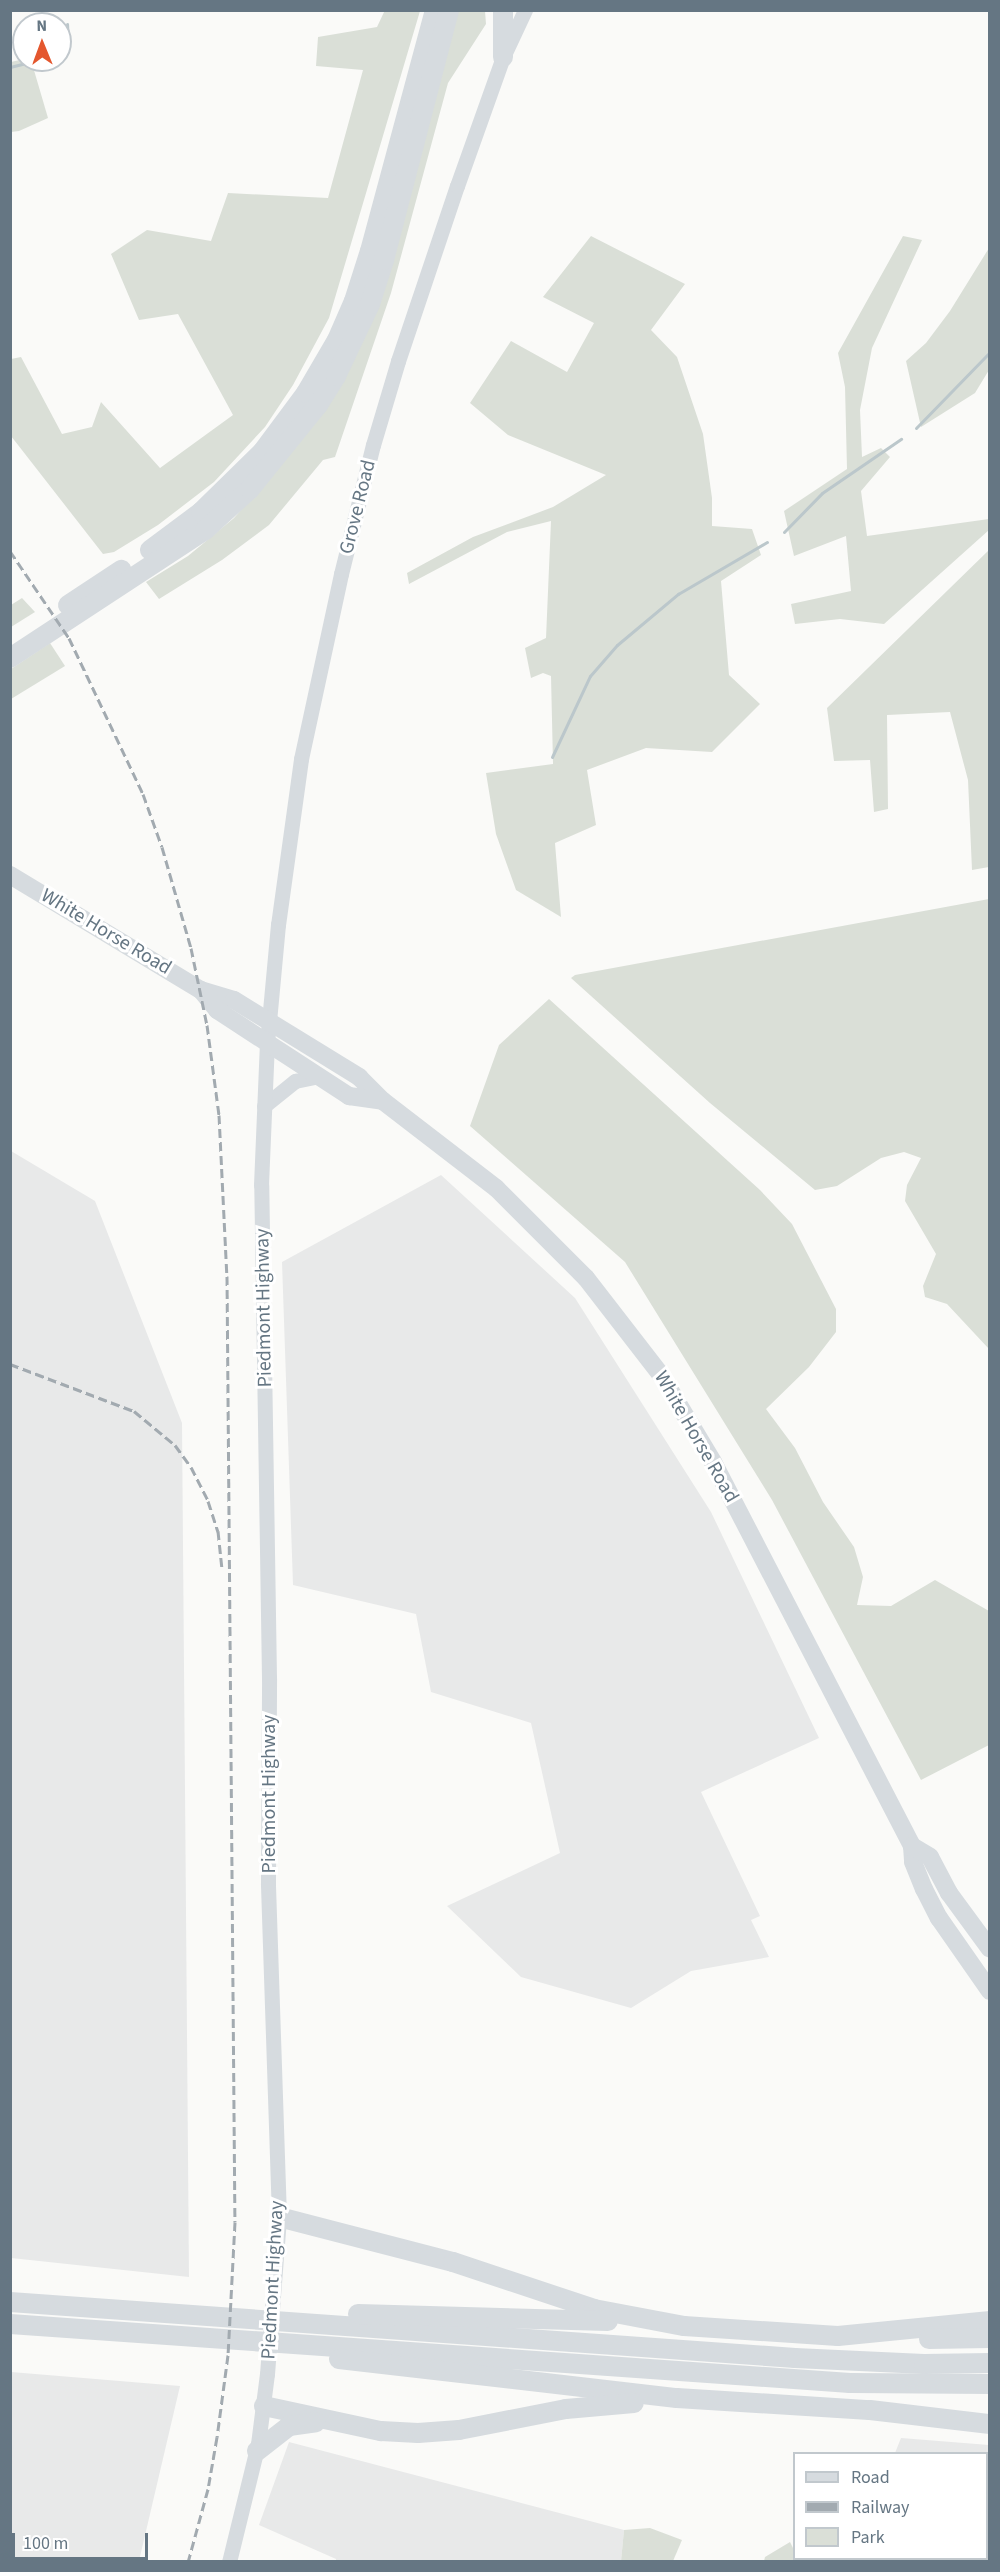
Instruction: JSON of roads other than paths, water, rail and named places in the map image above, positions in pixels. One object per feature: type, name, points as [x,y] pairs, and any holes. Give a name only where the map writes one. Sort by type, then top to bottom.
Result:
[{"type":"highway","points":[[127,574],[231,485],[286,422],[322,367],[354,301],[435,10]]},
{"type":"highway","points":[[10,658],[36,634],[127,574],[205,530],[250,489],[294,438],[336,376],[370,304],[384,260],[449,10]]},
{"type":"highway","points":[[503,10],[503,57]]},
{"type":"highway","points":[[10,643],[36,634]]},
{"type":"highway","name":"White Horse Road","points":[[10,875],[201,990],[234,1000],[359,1077],[383,1101],[470,1166],[540,1229],[594,1287],[661,1375],[713,1462],[912,1846],[913,1862],[939,1918],[990,1991]]},
{"type":"highway","name":"White Horse Road","points":[[201,990],[217,1010],[350,1096],[383,1101]]},
{"type":"highway","name":"White Horse Road","points":[[912,1846],[930,1857],[950,1893],[990,1948]]},
{"type":"highway","points":[[279,2217],[442,2259],[594,2309],[670,2324]]},
{"type":"highway","points":[[10,2302],[185,2314],[670,2324],[914,2339],[990,2338]]},
{"type":"highway","points":[[307,2317],[849,2361],[990,2363]]},
{"type":"highway","points":[[845,2335],[990,2320]]},
{"type":"highway","points":[[10,2324],[233,2340],[539,2384],[704,2400],[874,2410],[990,2410]]},
{"type":"highway","points":[[305,2350],[850,2383],[990,2384]]},
{"type":"highway","points":[[264,2406],[381,2431],[438,2432],[479,2427],[588,2406],[704,2400]]},
{"type":"highway","points":[[874,2410],[990,2424]]},
{"type":"highway","points":[[257,2451],[289,2426],[299,2422],[337,2422]]},
{"type":"main road","name":"Grove Road","points":[[269,1023],[278,925],[301,759],[348,543],[398,361],[503,57],[525,10]]},
{"type":"main road","name":"Piedmont Highway","points":[[229,2562],[257,2451],[264,2406],[279,2217],[268,1883],[269,1678],[261,1185],[269,1023]]},
{"type":"main road","points":[[264,1106],[295,1081],[319,1076]]},
{"type":"waterway","points":[[916,428],[990,352]]},
{"type":"waterway","points":[[784,532],[822,493],[901,439]]},
{"type":"waterway","points":[[552,757],[590,676],[617,645],[678,594],[767,542]]},
{"type":"railway","points":[[10,551],[69,638],[143,794],[162,847],[191,948],[207,1025],[219,1115],[227,1276],[235,2222],[228,2355],[217,2437],[208,2489],[188,2562]]},
{"type":"railway","points":[[10,1364],[134,1411],[175,1445],[191,1467],[208,1501],[218,1531],[222,1567]]}]
